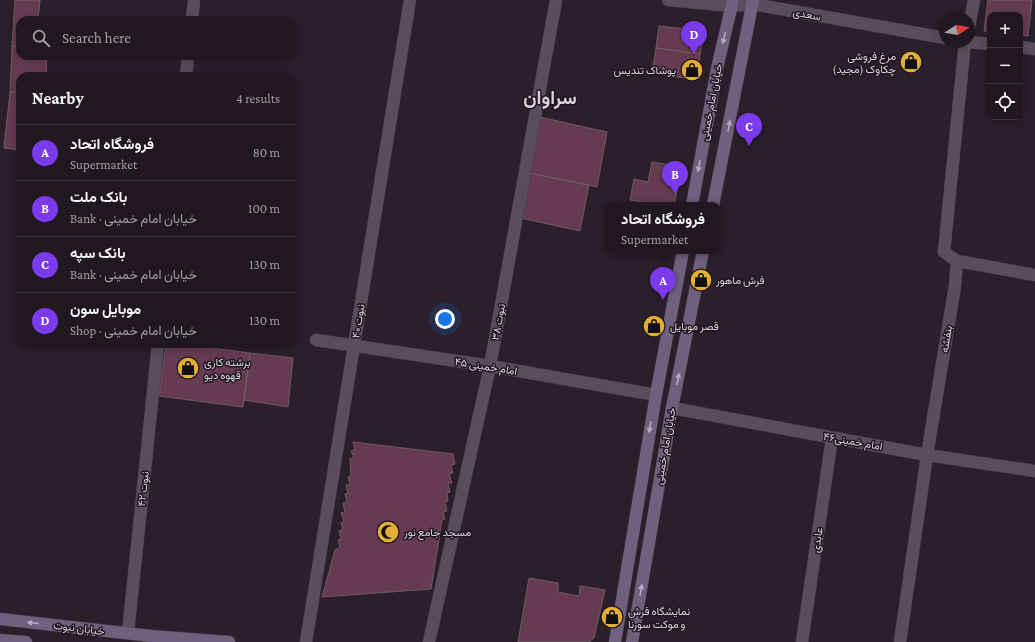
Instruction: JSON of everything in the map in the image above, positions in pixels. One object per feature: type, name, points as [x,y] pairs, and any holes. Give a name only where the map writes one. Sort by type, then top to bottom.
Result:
[{"type":"main road","name":"خیابان امام خمینی","points":[[714,202],[753,2]]},
{"type":"main road","name":"خیابان امام خمینی","points":[[693,202],[718,64],[732,3]]},
{"type":"main road","name":"خیابان امام خمینی","points":[[615,642],[656,395],[682,254]]},
{"type":"main road","name":"خیابان امام خمینی","points":[[632,642],[672,408],[702,254]]},
{"type":"main road","name":"خیابان نبوت","points":[[0,619],[229,642]]},
{"type":"main road","points":[[0,640],[26,642]]},
{"type":"street","points":[[192,16],[194,0]]},
{"type":"street","name":"نبوت ۴۰","points":[[306,642],[410,0]]},
{"type":"street","name":"نبوت ۳۸","points":[[429,642],[490,366],[556,0]]},
{"type":"street","name":"سعدی","points":[[668,0],[732,3],[753,2],[939,37]]},
{"type":"street","points":[[972,12],[974,0]]},
{"type":"street","points":[[975,43],[987,44]]},
{"type":"street","points":[[1023,47],[1035,49]]},
{"type":"street","points":[[964,48],[944,252],[957,261],[1035,275]]},
{"type":"street","points":[[186,72],[188,60]]},
{"type":"street","name":"بنفشه","points":[[900,642],[927,455],[955,286],[957,261]]},
{"type":"street","name":"امام خمینی ۴۵","points":[[316,340],[490,366],[656,395]]},
{"type":"street","name":"نبوت ۴۲","points":[[128,633],[158,348]]},
{"type":"street","name":"امام خمینی۴۶","points":[[672,408],[927,455],[1035,471]]},
{"type":"street","name":"عابدی","points":[[802,642],[832,438]]},
{"type":"building","points":[[15,0],[40,0],[38,16],[16,16],[16,46],[12,46]]},
{"type":"building","points":[[988,0],[1032,0],[1028,36],[1023,35],[1023,12],[987,12],[987,31],[984,31]]},
{"type":"building","points":[[659,26],[697,30],[703,36],[700,54],[656,48]]},
{"type":"building","points":[[12,46],[16,46],[16,60],[47,60],[46,72],[16,72],[16,93],[10,92]]},
{"type":"building","points":[[656,48],[700,54],[697,80],[652,73]]},
{"type":"building","points":[[10,92],[16,93],[16,150],[4,148]]},
{"type":"building","points":[[535,116],[607,132],[597,187],[524,172]]},
{"type":"building","points":[[652,162],[682,167],[675,202],[641,202],[630,200],[634,179],[648,182]]},
{"type":"building","points":[[524,172],[589,185],[580,231],[516,217]]},
{"type":"building","points":[[165,348],[212,348],[250,353],[243,407],[159,396]]},
{"type":"building","points":[[250,353],[293,358],[288,407],[244,400]]},
{"type":"building","points":[[353,442],[453,454],[455,464],[451,465],[453,473],[449,474],[452,483],[448,483],[450,492],[447,493],[448,501],[445,502],[447,511],[443,512],[445,519],[442,520],[431,589],[322,597],[335,550],[340,547],[338,540],[341,539],[339,531],[343,529],[341,523],[344,521],[341,513],[345,512],[343,503],[347,502],[345,494],[348,493],[346,485],[350,485],[348,477],[351,476],[350,459],[354,457],[351,451],[355,449]]},
{"type":"building","points":[[529,578],[558,583],[558,592],[579,596],[580,586],[605,590],[594,638],[589,642],[518,642]]},
{"type":"place","name":"موبایل سون","points":[[694,54]]},
{"type":"place","name":"مرغ فروشی چکاوک (مجید)","points":[[911,62]]},
{"type":"place","name":"پوشاک تندیس","points":[[692,70]]},
{"type":"place","name":"بانک سپه","points":[[749,146]]},
{"type":"place","name":"بانک ملت","points":[[675,194]]},
{"type":"place","name":"فرش ماهور","points":[[701,280]]},
{"type":"place","name":"فروشگاه اتحاد","points":[[663,300]]},
{"type":"place","name":"قصر موبایل","points":[[654,326]]},
{"type":"place","name":"برشته کاری قهوه دیو","points":[[188,368]]},
{"type":"place","name":"مسجد جامع نور","points":[[388,532]]},
{"type":"place","name":"نمایشگاه فرش و موکت سورنا","points":[[612,617]]},
{"type":"district","name":"سراوان","points":[[550,97]]}]
